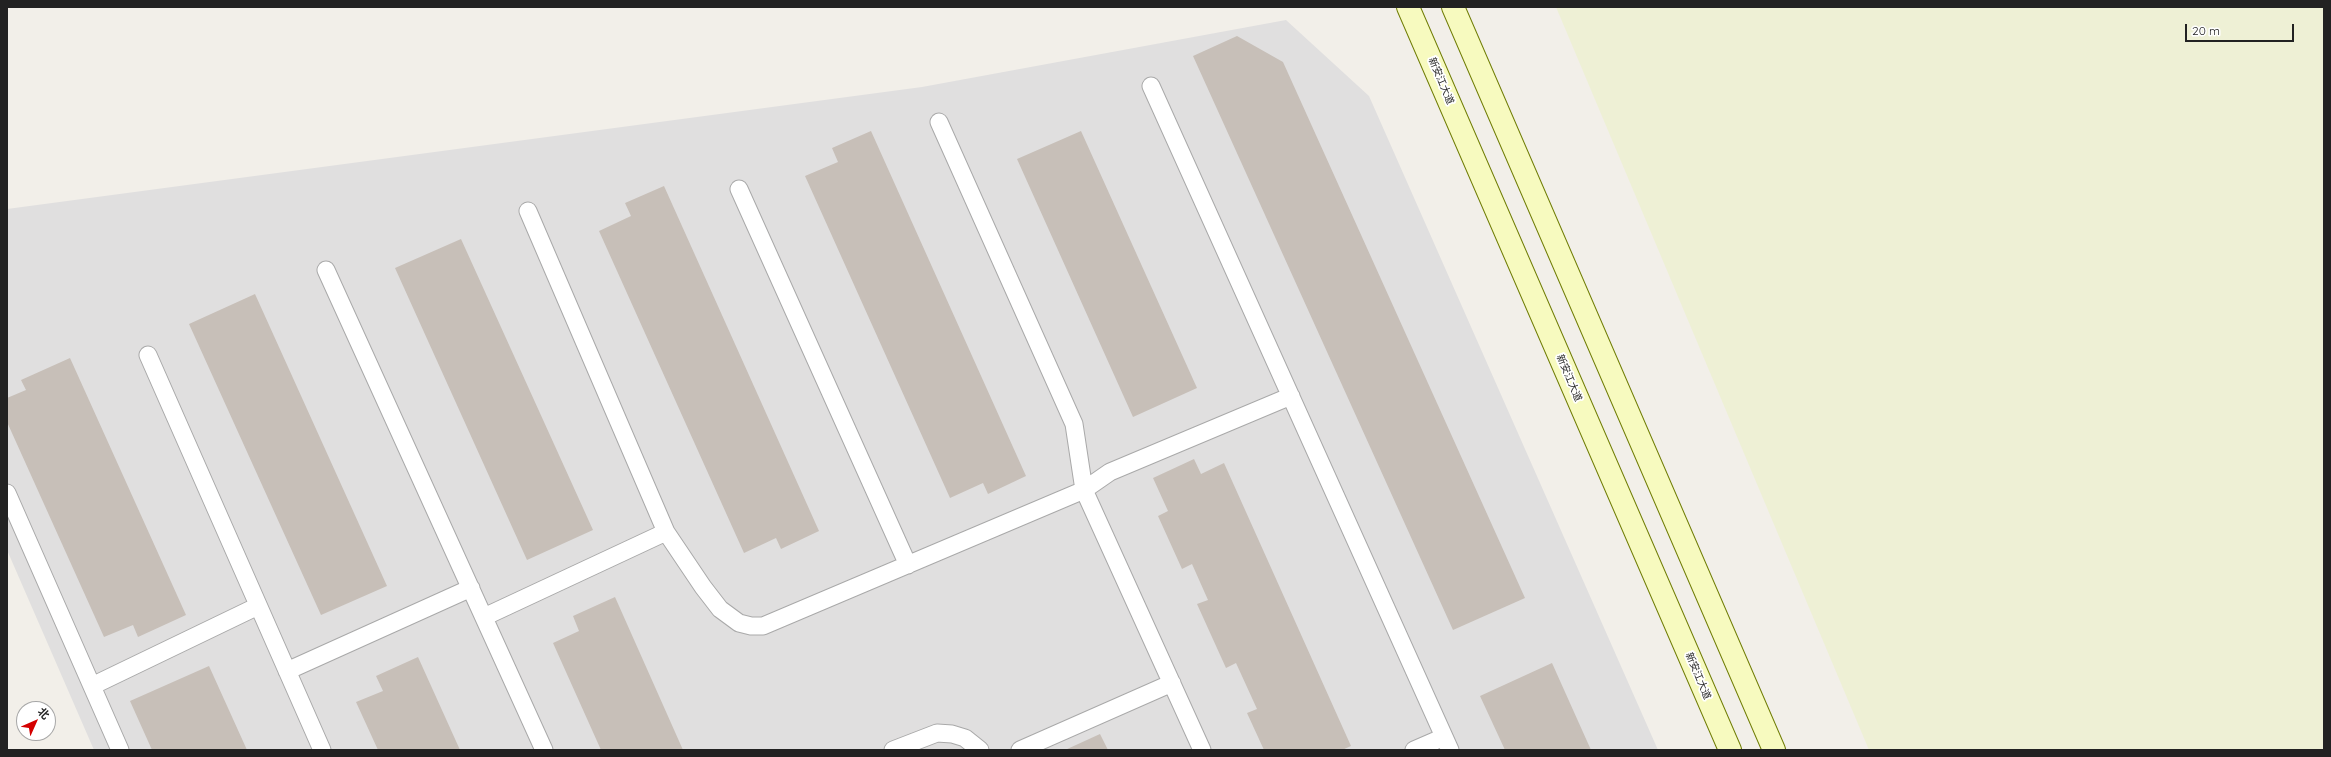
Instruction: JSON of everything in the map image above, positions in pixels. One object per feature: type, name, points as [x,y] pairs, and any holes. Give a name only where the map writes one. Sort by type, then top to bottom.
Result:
[{"type":"main road","name":"新安江大道","points":[[1408,7],[1730,750]]},
{"type":"main road","points":[[1453,7],[1774,750]]},
{"type":"lane","points":[[1151,86],[1447,743],[1414,750]]},
{"type":"lane","points":[[939,122],[1074,424],[1084,490],[1202,750]]},
{"type":"lane","points":[[739,188],[908,565]]},
{"type":"lane","points":[[528,211],[666,532],[702,587],[720,609],[739,623],[751,626],[763,626],[1084,490],[1110,472],[1290,396]]},
{"type":"lane","points":[[326,270],[544,750]]},
{"type":"lane","points":[[148,355],[322,750]]},
{"type":"lane","points":[[7,494],[120,750]]},
{"type":"lane","points":[[484,618],[666,532]]},
{"type":"lane","points":[[287,671],[471,588]]},
{"type":"lane","points":[[92,686],[258,606]]},
{"type":"lane","points":[[1020,750],[1172,683]]},
{"type":"lane","points":[[893,750],[937,733],[952,734],[965,738],[980,750]]},
{"type":"shaded area","points":[[1286,20],[1369,96],[1658,750],[94,750],[7,550],[7,209],[922,87]]},
{"type":"green space","points":[[1556,7],[2324,7],[2324,750],[1869,750]]},
{"type":"building","points":[[1237,36],[1283,62],[1525,598],[1453,630],[1193,56]]},
{"type":"building","points":[[871,131],[1026,476],[988,494],[983,483],[950,498],[805,176],[838,162],[832,148]]},
{"type":"building","points":[[1081,131],[1197,388],[1133,417],[1017,159]]},
{"type":"building","points":[[664,186],[819,531],[781,549],[776,538],[744,553],[599,231],[631,216],[625,203]]},
{"type":"building","points":[[461,239],[593,530],[527,560],[395,268]]},
{"type":"building","points":[[255,294],[387,586],[321,615],[189,324]]},
{"type":"building","points":[[70,358],[186,615],[138,637],[133,625],[104,637],[7,422],[7,398],[26,390],[21,380]]},
{"type":"building","points":[[1194,459],[1201,474],[1224,463],[1351,746],[1342,750],[1264,750],[1247,713],[1257,709],[1236,663],[1226,668],[1197,604],[1208,600],[1192,564],[1182,569],[1158,516],[1168,511],[1153,478]]},
{"type":"building","points":[[615,597],[683,750],[601,750],[553,643],[579,631],[573,616]]},
{"type":"building","points":[[418,657],[460,750],[378,750],[356,702],[383,691],[376,676]]},
{"type":"building","points":[[1552,663],[1591,750],[1505,750],[1480,696]]},
{"type":"building","points":[[209,666],[247,750],[152,750],[130,701]]},
{"type":"building","points":[[1100,734],[1108,750],[1065,750]]}]
